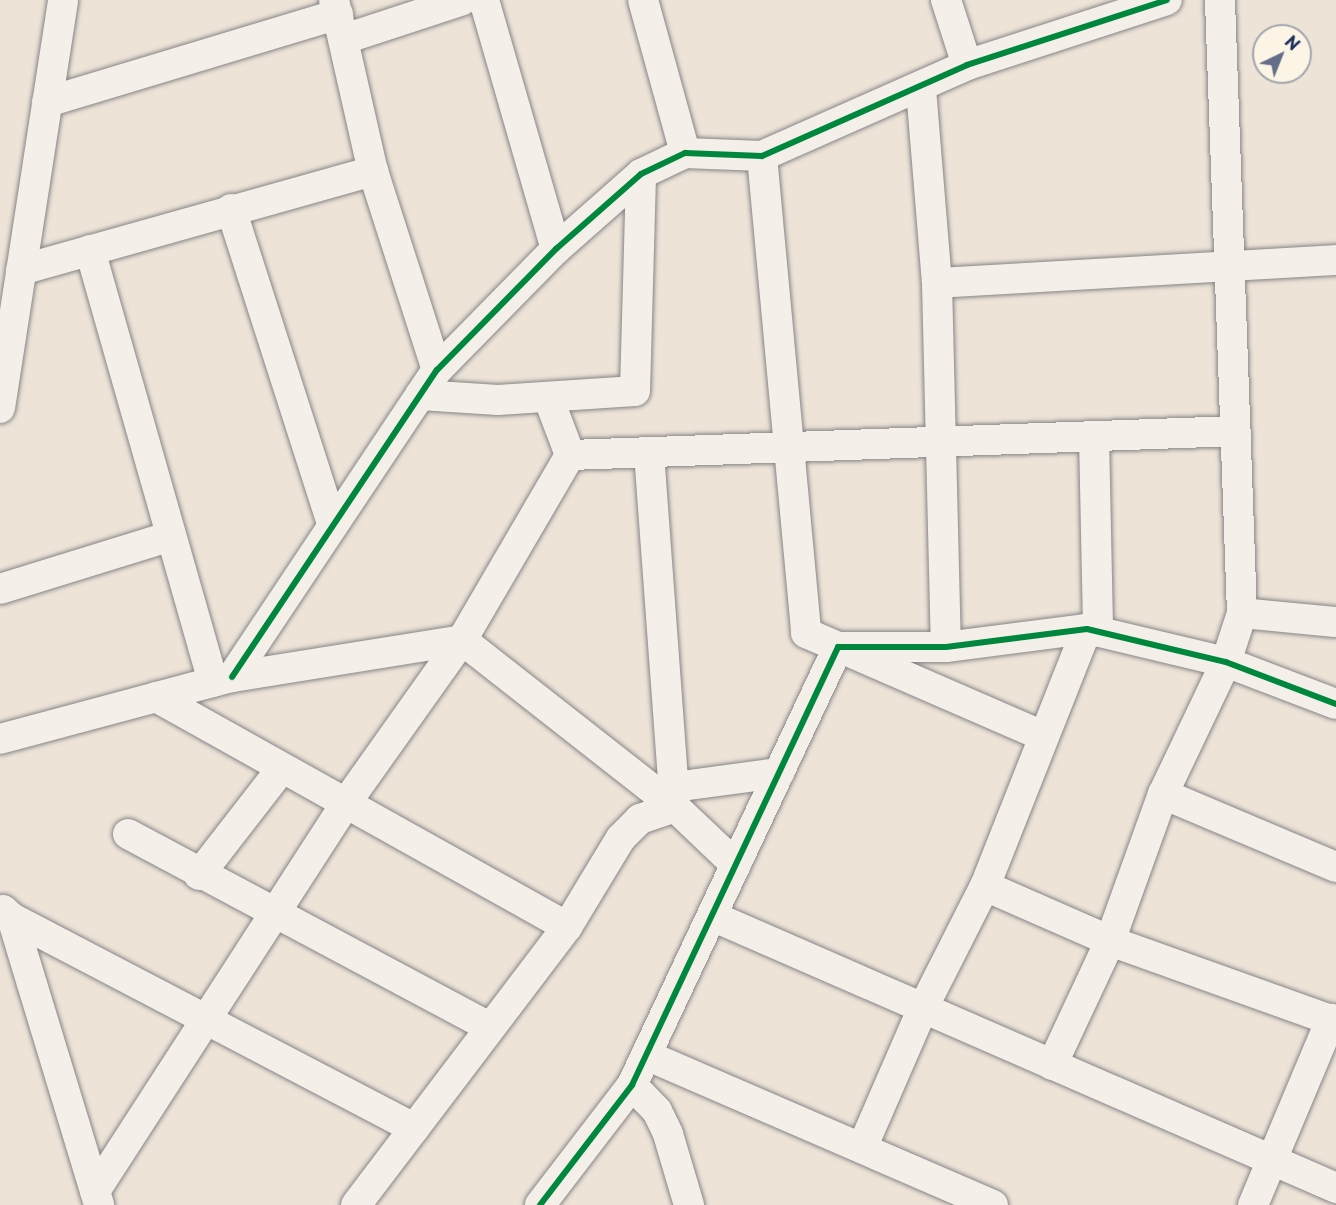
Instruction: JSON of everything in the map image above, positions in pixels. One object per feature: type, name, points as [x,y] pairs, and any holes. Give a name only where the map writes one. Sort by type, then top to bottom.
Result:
[{"type":"street","points":[[0,408],[63,0]]},
{"type":"street","points":[[47,102],[338,18],[463,0]]},
{"type":"street","points":[[484,0],[556,249]]},
{"type":"street","points":[[643,0],[685,153]]},
{"type":"street","points":[[946,0],[967,65]]},
{"type":"street","points":[[223,680],[437,370],[556,249],[641,174],[685,153],[762,156],[921,89],[967,65],[1167,0]]},
{"type":"street","points":[[1052,1065],[1110,941],[1163,794],[1226,662],[1242,613],[1220,0]]},
{"type":"street","points":[[338,18],[373,171],[437,370]]},
{"type":"street","points":[[921,89],[937,283],[946,647]]},
{"type":"street","points":[[762,156],[793,447],[806,633],[1041,735]]},
{"type":"street","points":[[21,270],[231,209],[373,171]]},
{"type":"street","points":[[420,395],[548,398],[635,391],[641,174]]},
{"type":"street","points":[[231,209],[332,524]]},
{"type":"street","points":[[90,250],[171,536],[223,680]]},
{"type":"street","points":[[937,283],[1336,260]]},
{"type":"street","points":[[548,398],[570,455]]},
{"type":"street","points":[[570,455],[1236,431]]},
{"type":"street","points":[[862,1148],[923,1008],[985,886],[1041,735],[1092,630],[1094,436]]},
{"type":"street","points":[[649,453],[674,797]]},
{"type":"street","points":[[97,1198],[274,913],[346,803],[462,640],[570,455]]},
{"type":"street","points":[[0,589],[171,536]]},
{"type":"street","points":[[1242,613],[1336,622]]},
{"type":"street","points":[[838,647],[946,647],[1092,630],[1226,662],[1336,704]]},
{"type":"street","points":[[0,739],[223,680],[462,640],[674,797],[736,865]]},
{"type":"street","points":[[540,1205],[632,1085],[838,647]]},
{"type":"street","points":[[156,697],[567,927]]},
{"type":"street","points":[[199,875],[282,768]]},
{"type":"street","points":[[356,1205],[567,927],[621,838],[640,819],[674,797],[779,773]]},
{"type":"street","points":[[1163,794],[1336,867]]},
{"type":"street","points":[[128,834],[199,875],[490,1027]]},
{"type":"street","points":[[985,886],[1110,941],[1333,1020],[1253,1205]]},
{"type":"street","points":[[6,912],[206,1020],[414,1128]]},
{"type":"street","points":[[6,912],[97,1198]]},
{"type":"street","points":[[712,916],[1336,1188]]},
{"type":"street","points":[[646,1054],[993,1205]]},
{"type":"street","points":[[632,1085],[657,1111],[668,1134],[689,1205]]},
{"type":"cycle path","points":[[232,677],[437,370],[556,249],[641,174],[685,153],[762,156],[967,65],[1167,0]]},
{"type":"cycle path","points":[[540,1205],[632,1085],[838,647],[946,647],[1087,629],[1226,662],[1336,704]]}]
